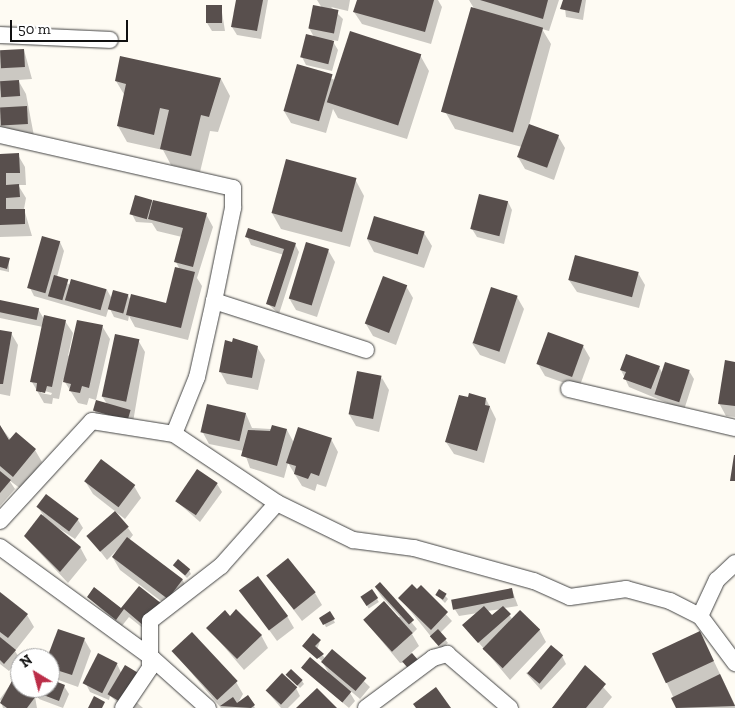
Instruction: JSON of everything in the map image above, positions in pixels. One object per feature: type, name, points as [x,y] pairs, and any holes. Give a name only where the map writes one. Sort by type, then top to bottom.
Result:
[{"type":"street","points":[[0,35],[110,40]]},
{"type":"street","points":[[0,134],[232,188],[233,208],[197,377],[174,434]]},
{"type":"street","points":[[214,301],[366,350]]},
{"type":"street","points":[[569,389],[679,418],[735,428]]},
{"type":"street","points":[[0,521],[92,421],[174,434],[277,503],[353,540],[414,548],[534,580],[570,597],[626,589],[670,601],[700,616],[735,663]]},
{"type":"street","points":[[123,708],[150,668],[152,658],[147,627],[150,621],[221,566],[277,503]]},
{"type":"street","points":[[0,547],[152,658],[208,708]]},
{"type":"street","points":[[700,616],[717,580],[735,563]]},
{"type":"street","points":[[366,708],[433,658],[447,654],[510,708]]},
{"type":"building","points":[[236,0],[263,0],[257,31],[231,27]]},
{"type":"building","points":[[357,0],[434,0],[425,32],[353,12]]},
{"type":"building","points":[[480,0],[548,0],[543,19]]},
{"type":"building","points":[[563,0],[582,0],[579,13],[560,9]]},
{"type":"building","points":[[206,5],[222,5],[222,23],[206,23]]},
{"type":"building","points":[[313,5],[339,10],[334,34],[308,29]]},
{"type":"building","points":[[471,7],[543,28],[513,132],[441,112]]},
{"type":"building","points":[[350,31],[421,54],[398,126],[327,102]]},
{"type":"building","points":[[306,34],[334,41],[328,64],[300,57]]},
{"type":"building","points":[[24,49],[25,67],[1,68],[0,50]]},
{"type":"building","points":[[120,56],[221,78],[209,117],[201,115],[191,156],[160,149],[169,110],[160,108],[154,135],[117,126],[126,84],[115,81]]},
{"type":"building","points":[[297,64],[333,74],[319,121],[283,111]]},
{"type":"building","points":[[19,80],[20,96],[1,97],[0,81]]},
{"type":"building","points":[[27,106],[28,124],[1,125],[0,107]]},
{"type":"building","points":[[529,124],[559,135],[547,168],[517,157]]},
{"type":"building","points":[[19,153],[20,173],[6,173],[6,185],[19,184],[20,197],[6,198],[6,209],[25,209],[25,224],[0,225],[0,154]]},
{"type":"building","points":[[286,159],[357,178],[342,232],[272,213]]},
{"type":"building","points":[[479,194],[508,201],[499,236],[470,229]]},
{"type":"building","points":[[135,195],[152,200],[147,219],[129,214]]},
{"type":"building","points":[[153,200],[207,213],[193,267],[174,262],[183,228],[148,219]]},
{"type":"building","points":[[374,216],[425,231],[418,254],[367,239]]},
{"type":"building","points":[[248,228],[296,243],[275,307],[266,304],[284,249],[245,237]]},
{"type":"building","points":[[42,236],[60,241],[45,293],[27,288]]},
{"type":"building","points":[[306,242],[329,249],[312,305],[289,298]]},
{"type":"building","points":[[575,255],[639,272],[632,297],[568,280]]},
{"type":"building","points":[[0,256],[10,258],[7,269],[0,267]]},
{"type":"building","points":[[175,267],[195,272],[181,328],[126,315],[131,294],[166,303]]},
{"type":"building","points":[[54,275],[68,279],[62,300],[48,296]]},
{"type":"building","points":[[383,276],[407,285],[389,333],[365,324]]},
{"type":"building","points":[[71,279],[107,289],[101,310],[65,300]]},
{"type":"building","points":[[491,287],[518,296],[499,352],[473,343]]},
{"type":"building","points":[[113,290],[128,294],[123,313],[108,309]]},
{"type":"building","points":[[0,300],[39,308],[37,320],[0,312]]},
{"type":"building","points":[[44,315],[66,320],[52,387],[47,386],[45,393],[36,391],[37,383],[30,382]]},
{"type":"building","points":[[77,320],[103,325],[89,388],[82,386],[80,393],[69,391],[71,384],[63,382]]},
{"type":"building","points":[[0,330],[12,332],[3,384],[0,384]]},
{"type":"building","points":[[548,332],[584,345],[572,377],[536,364]]},
{"type":"building","points":[[115,334],[139,339],[126,402],[102,397]]},
{"type":"building","points":[[233,338],[258,346],[252,378],[219,372],[225,340],[232,342]]},
{"type":"building","points":[[626,354],[660,366],[651,389],[623,379],[626,372],[620,370]]},
{"type":"building","points":[[725,360],[735,362],[735,406],[718,404]]},
{"type":"building","points":[[665,362],[690,370],[679,402],[654,394]]},
{"type":"building","points":[[357,371],[382,376],[373,419],[349,414]]},
{"type":"building","points":[[469,393],[486,398],[485,405],[490,406],[477,451],[445,442],[459,395],[468,397]]},
{"type":"building","points":[[96,400],[131,410],[128,420],[93,411]]},
{"type":"building","points":[[207,404],[246,413],[239,441],[200,432]]},
{"type":"building","points":[[0,425],[9,440],[16,432],[36,449],[13,477],[0,466]]},
{"type":"building","points":[[272,425],[287,429],[277,466],[241,456],[248,430],[270,431]]},
{"type":"building","points":[[298,427],[332,438],[319,476],[311,473],[308,479],[294,474],[296,466],[286,463]]},
{"type":"building","points":[[734,455],[735,481],[730,481]]},
{"type":"building","points":[[101,459],[135,485],[118,507],[84,481]]},
{"type":"building","points":[[197,469],[218,483],[196,515],[175,501]]},
{"type":"building","points":[[0,471],[11,480],[0,493]]},
{"type":"building","points":[[46,494],[79,519],[69,531],[36,507]]},
{"type":"building","points":[[115,511],[129,527],[100,552],[86,536]]},
{"type":"building","points":[[41,514],[81,547],[60,572],[24,536]]},
{"type":"building","points":[[127,537],[183,579],[168,599],[112,557]]},
{"type":"building","points":[[288,558],[316,592],[294,610],[266,576]]},
{"type":"building","points":[[178,559],[190,569],[185,575],[173,565]]},
{"type":"building","points":[[258,576],[288,616],[269,630],[239,590]]},
{"type":"building","points":[[380,582],[414,620],[409,625],[375,587]]},
{"type":"building","points":[[412,584],[417,589],[421,585],[448,612],[431,630],[398,598]]},
{"type":"building","points":[[139,586],[162,604],[144,626],[124,609],[116,620],[87,597],[94,587],[121,608]]},
{"type":"building","points":[[512,588],[514,598],[453,610],[451,600]]},
{"type":"building","points":[[372,589],[378,598],[367,606],[360,597]]},
{"type":"building","points":[[439,589],[447,594],[443,600],[435,595]]},
{"type":"building","points":[[0,592],[28,614],[8,638],[0,632]]},
{"type":"building","points":[[384,601],[413,633],[392,652],[363,620]]},
{"type":"building","points":[[484,606],[492,615],[503,606],[511,614],[478,643],[462,625]]},
{"type":"building","points":[[236,609],[262,635],[237,659],[206,628],[225,610],[230,616]]},
{"type":"building","points":[[520,610],[540,629],[503,668],[482,649]]},
{"type":"building","points":[[330,611],[335,619],[323,625],[319,618]]},
{"type":"building","points":[[58,629],[85,638],[72,675],[60,671],[60,648],[51,648]]},
{"type":"building","points":[[438,629],[447,639],[439,646],[430,636]]},
{"type":"building","points":[[700,631],[714,661],[666,683],[652,653]]},
{"type":"building","points":[[192,632],[238,681],[217,700],[172,651]]},
{"type":"building","points":[[313,633],[321,640],[315,646],[324,654],[317,659],[302,646]]},
{"type":"building","points":[[0,637],[14,648],[10,648],[10,657],[4,664],[0,660]]},
{"type":"building","points":[[551,645],[563,655],[539,684],[527,673]]},
{"type":"building","points":[[332,649],[366,678],[356,691],[321,662]]},
{"type":"building","points":[[98,653],[118,663],[102,693],[83,683]]},
{"type":"building","points":[[412,653],[419,661],[409,670],[402,662]]},
{"type":"building","points":[[310,657],[351,692],[342,702],[301,668]]},
{"type":"building","points":[[125,665],[140,674],[122,703],[107,694]]},
{"type":"building","points":[[585,665],[606,684],[586,708],[552,708]]},
{"type":"building","points":[[291,669],[303,680],[297,686],[286,675]]},
{"type":"building","points":[[282,673],[297,687],[281,705],[266,691]]},
{"type":"building","points":[[720,674],[735,706],[676,708],[671,698]]},
{"type":"building","points":[[60,683],[65,685],[59,701],[51,698],[60,698]]},
{"type":"building","points":[[10,685],[10,698],[34,698],[27,708],[7,708],[0,703]]},
{"type":"building","points":[[436,687],[451,708],[416,708],[413,704]]},
{"type":"building","points":[[317,688],[337,708],[296,708]]},
{"type":"building","points":[[248,695],[255,705],[251,708],[220,706],[233,697],[237,703]]},
{"type":"building","points":[[94,696],[105,702],[102,708],[88,708]]}]
